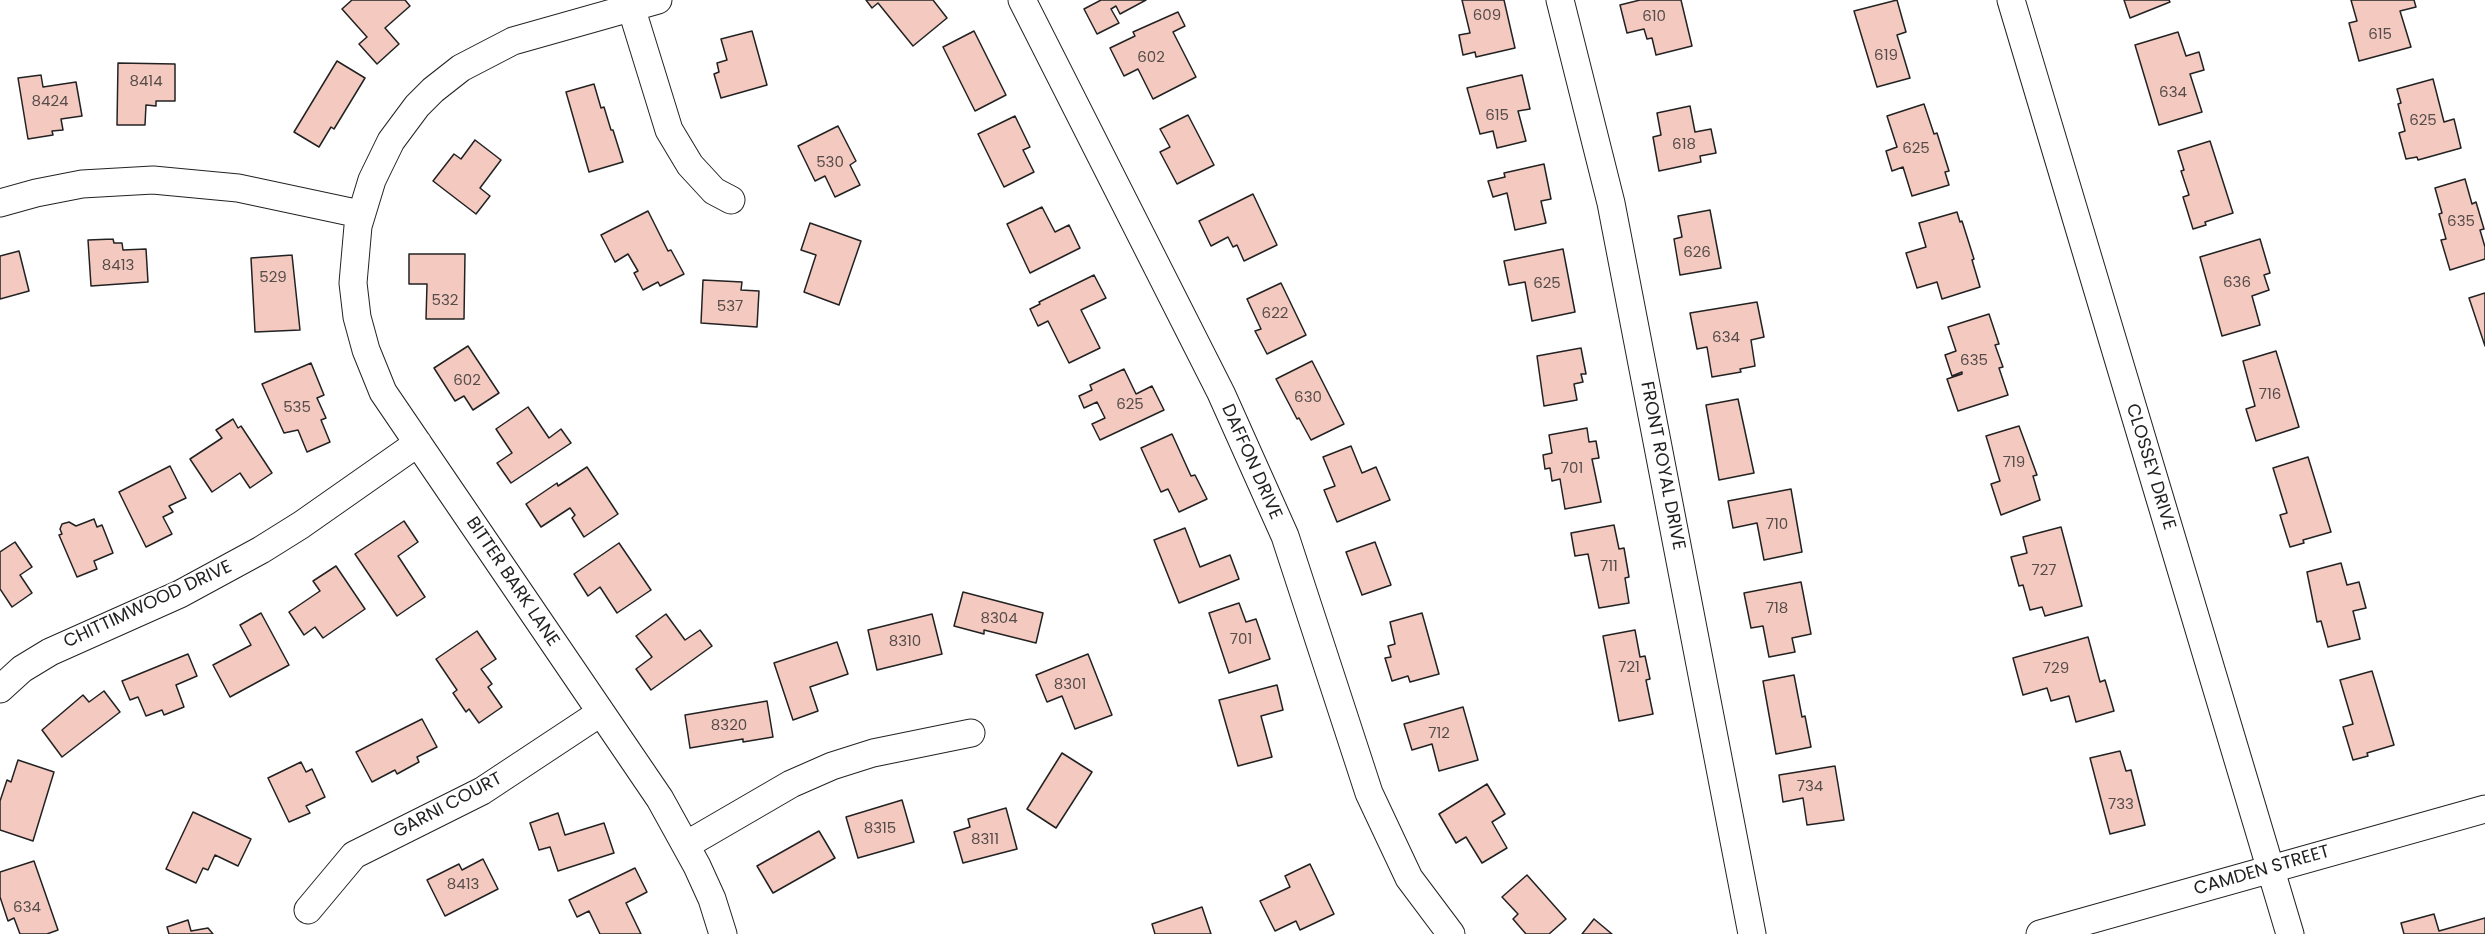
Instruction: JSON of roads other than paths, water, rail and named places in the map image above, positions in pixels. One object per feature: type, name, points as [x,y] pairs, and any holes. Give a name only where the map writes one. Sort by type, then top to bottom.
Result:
[{"type":"street","name":"BITTER BARK LANE","points":[[658,0],[513,41],[481,56],[452,75],[417,106],[391,141],[372,180],[360,214],[354,248],[353,283],[357,317],[369,362],[383,392],[660,799],[686,845],[712,899],[723,934]]},
{"type":"street","name":"DAFFON DRIVE","points":[[1022,0],[1221,393],[1285,536],[1369,793],[1409,878],[1440,931]]},
{"type":"street","name":"FRONT ROYAL DRIVE","points":[[1560,0],[1611,203],[1752,934]]},
{"type":"street","name":"CLOSSEY DRIVE","points":[[2011,0],[2290,934]]},
{"type":"street","points":[[631,7],[669,130],[690,165],[714,191],[732,200]]},
{"type":"street","points":[[0,203],[82,184],[153,180],[238,188],[360,214]]},
{"type":"street","name":"CHITTIMWOOD DRIVE","points":[[0,689],[22,669],[50,652],[180,594],[261,550],[301,525],[418,443]]},
{"type":"street","name":"GARNI COURT","points":[[308,910],[354,855],[482,791],[600,713]]},
{"type":"street","points":[[686,845],[791,784],[831,766],[873,753],[971,733]]},
{"type":"street","name":"CAMDEN STREET","points":[[2040,934],[2485,809]]}]
